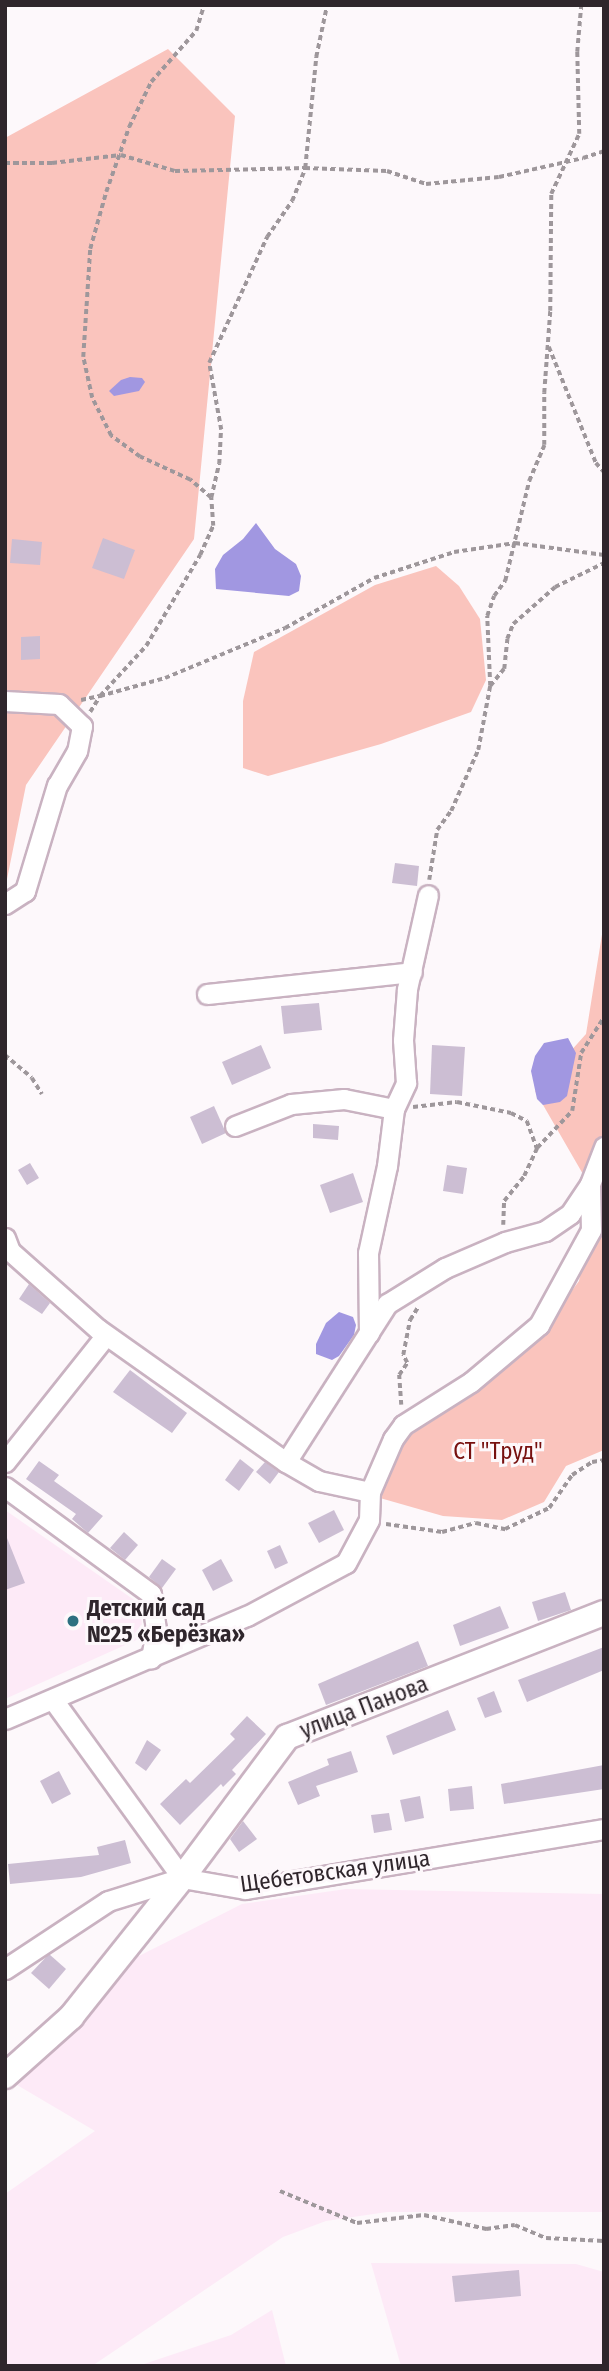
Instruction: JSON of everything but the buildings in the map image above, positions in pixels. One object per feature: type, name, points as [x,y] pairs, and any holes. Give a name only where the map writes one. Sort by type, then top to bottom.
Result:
[{"type":"street","points":[[5,701],[59,704],[82,726],[77,751],[57,785],[25,891],[5,904]]},
{"type":"street","points":[[369,1333],[368,1253],[387,1166],[394,1109],[405,1083],[403,1040],[412,972],[428,895]]},
{"type":"street","points":[[207,994],[412,972]]},
{"type":"street","points":[[235,1126],[291,1104],[344,1099],[394,1109]]},
{"type":"street","points":[[286,1462],[387,1304],[445,1268],[505,1242],[545,1231],[570,1214],[590,1184],[604,1147]]},
{"type":"street","points":[[5,1719],[54,1701],[247,1616],[345,1563],[369,1520],[370,1492],[402,1425],[471,1382],[539,1325],[591,1230],[590,1184]]},
{"type":"street","points":[[5,1238],[10,1251],[106,1335],[286,1462],[319,1481],[370,1492]]},
{"type":"street","points":[[5,1462],[106,1335]]},
{"type":"street","points":[[5,1487],[151,1594],[156,1630],[151,1659]]},
{"type":"street","name":"улица Панова","points":[[5,2076],[71,2017],[182,1878],[287,1737],[604,1613]]},
{"type":"street","points":[[54,1701],[182,1878]]},
{"type":"street","name":"Щебетовская улица","points":[[5,1969],[108,1900],[182,1878],[245,1889],[604,1829]]},
{"type":"path","points":[[204,5],[196,32],[151,82],[129,127],[106,192],[90,249],[83,357],[92,398],[111,436],[140,457],[190,480],[211,498]]},
{"type":"path","points":[[82,726],[100,696],[146,646],[200,555],[213,526],[211,498],[219,464],[221,430],[209,363],[267,237],[292,201],[304,168],[316,57],[327,5]]},
{"type":"path","points":[[428,895],[437,830],[451,811],[478,750],[490,686],[487,616],[494,596],[505,581],[529,481],[544,445],[544,393],[549,346],[551,194],[579,134],[577,52],[581,5]]},
{"type":"path","points":[[5,163],[52,163],[121,155],[175,171],[304,168],[387,171],[426,184],[499,177],[565,163],[604,151]]},
{"type":"path","points":[[549,346],[596,464],[604,472]]},
{"type":"path","points":[[59,704],[165,678],[285,628],[374,578],[454,552],[515,543],[604,555]]},
{"type":"path","points":[[490,686],[504,669],[507,639],[513,624],[555,587],[604,563]]},
{"type":"path","points":[[505,1242],[504,1201],[524,1176],[537,1148],[572,1111],[581,1053],[604,1017]]},
{"type":"path","points":[[5,1055],[32,1077],[42,1094]]},
{"type":"path","points":[[394,1109],[457,1102],[511,1113],[527,1121],[537,1148]]},
{"type":"path","points":[[402,1425],[399,1375],[407,1363],[404,1355],[410,1320],[422,1302]]},
{"type":"path","points":[[369,1520],[442,1532],[476,1523],[505,1529],[549,1508],[572,1475],[592,1462],[604,1460]]},
{"type":"path","points":[[280,2191],[357,2223],[424,2215],[486,2229],[515,2225],[546,2238],[604,2241]]},
{"type":"shaded area","points":[[130,377],[142,378],[145,382],[139,391],[114,396],[109,391],[121,380]]},
{"type":"shaded area","points":[[256,523],[275,549],[296,564],[301,576],[299,591],[289,596],[216,589],[215,569],[223,555],[243,539]]},
{"type":"shaded area","points":[[568,1038],[576,1053],[567,1096],[560,1102],[543,1105],[537,1099],[531,1071],[535,1056],[544,1043]]},
{"type":"shaded area","points":[[339,1312],[353,1317],[356,1325],[354,1335],[339,1356],[332,1360],[316,1354],[316,1344],[326,1323]]},
{"type":"shaded area","name":"Детский сад №25 «Берёзка»","points":[[5,1510],[140,1604],[143,1637],[5,1699]]},
{"type":"shaded area","points":[[346,1889],[604,1894],[604,2212],[387,2212],[326,2221],[283,2237],[92,2366],[5,2366],[5,2194],[95,2131],[12,2082],[131,1960],[242,1904]]},
{"type":"shaded area","points":[[371,2263],[576,2264],[604,2272],[604,2366],[401,2366]]},
{"type":"shaded area","points":[[272,2310],[286,2366],[138,2366],[231,2335]]},
{"type":"green space","points":[[168,49],[235,116],[194,539],[26,785],[5,889],[5,138]]},
{"type":"green space","points":[[436,566],[459,586],[480,619],[486,680],[471,712],[381,744],[268,776],[243,768],[243,701],[254,652],[375,585]]},
{"type":"green space","name":"СТ \"Труд\"","points":[[604,922],[604,1450],[566,1466],[544,1502],[502,1520],[443,1516],[380,1498],[407,1438],[534,1342],[579,1281],[595,1195],[535,1091],[586,1034]]},
{"type":"place","name":"Детский сад №25 «Берёзка»","points":[[73,1621]]}]
